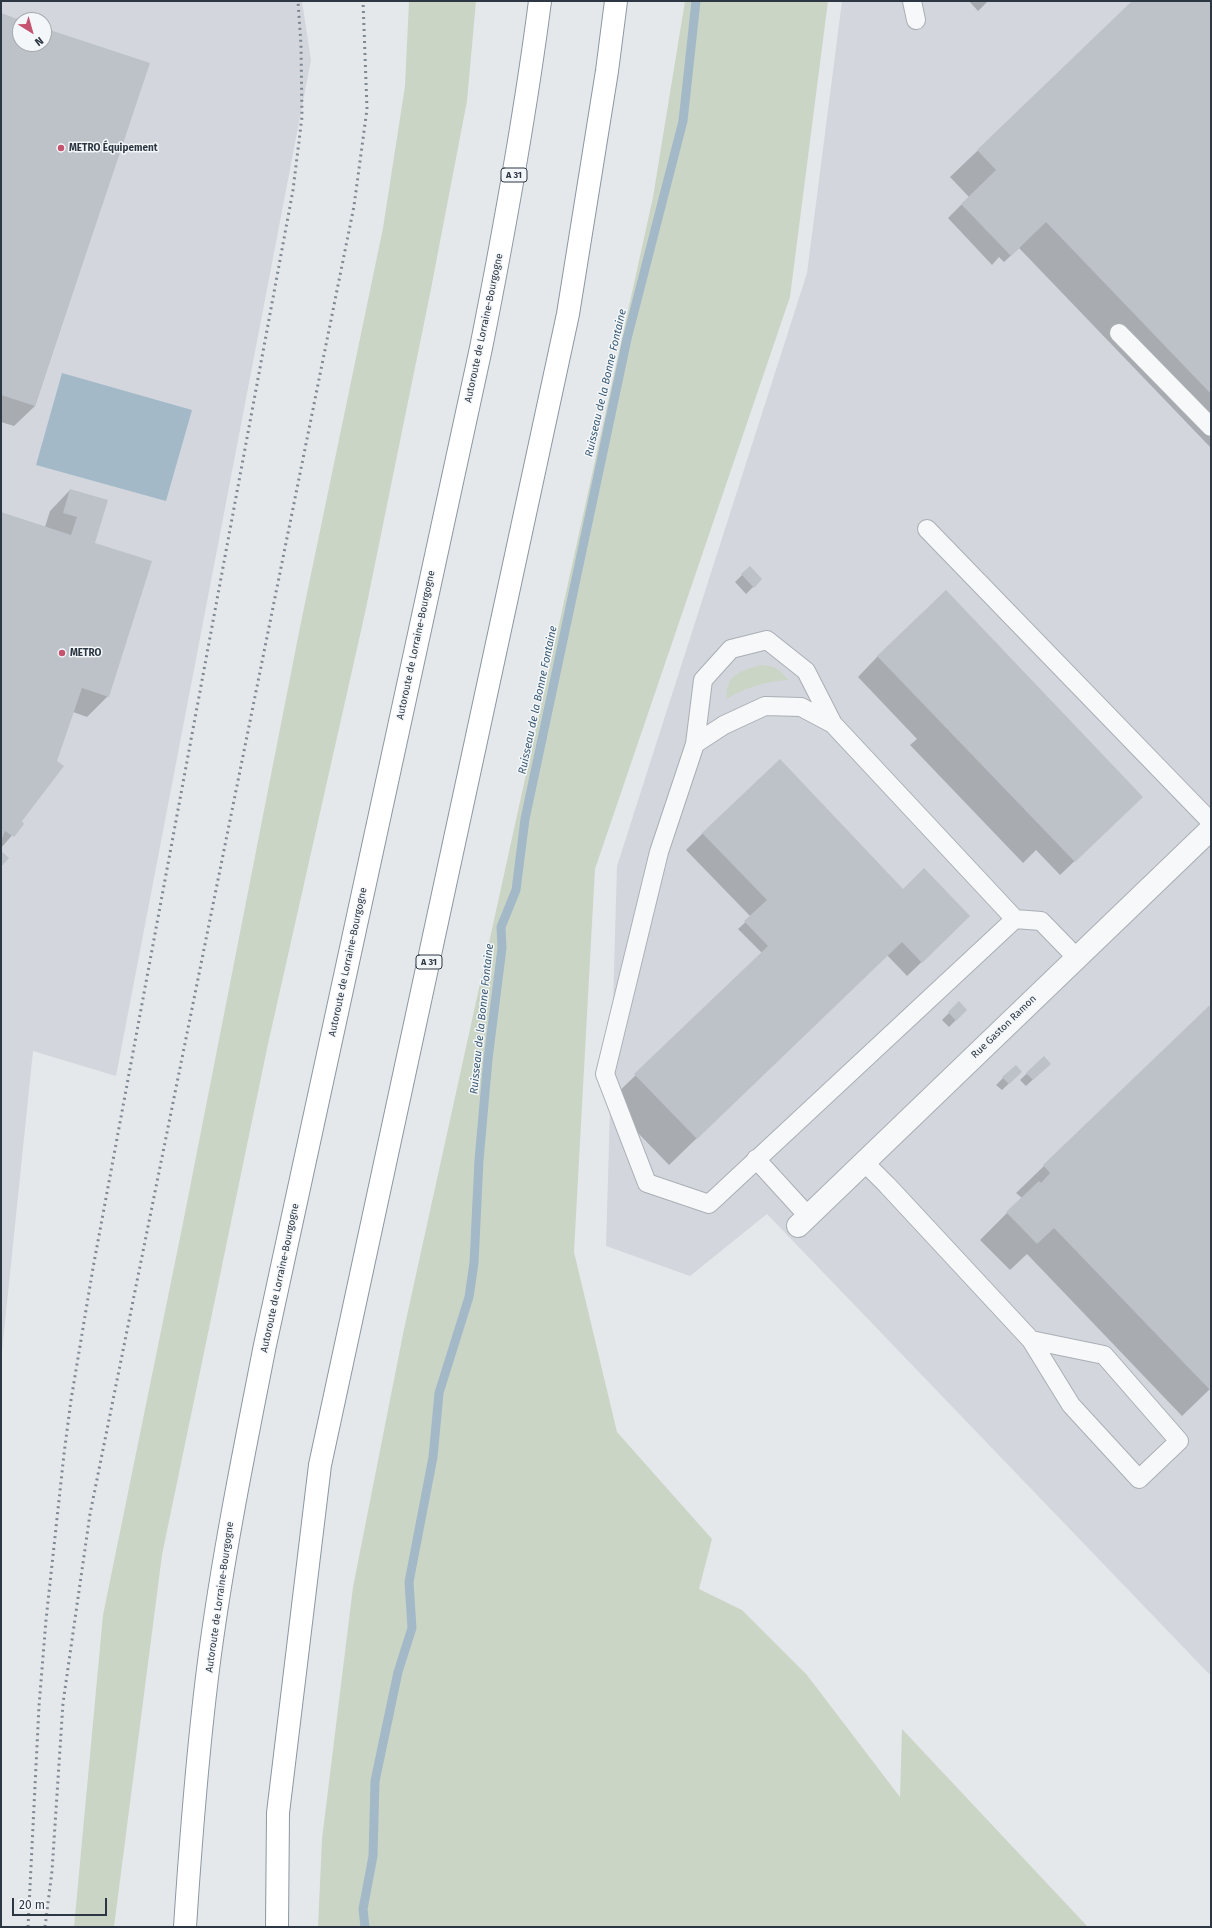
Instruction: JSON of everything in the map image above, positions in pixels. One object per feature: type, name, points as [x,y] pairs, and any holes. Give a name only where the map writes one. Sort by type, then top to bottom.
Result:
[{"type":"highway","name":"Autoroute de Lorraine-Bourgogne","points":[[185,1927],[190,1848],[210,1654],[232,1511],[265,1345],[481,348],[528,92],[540,1]]},
{"type":"highway","name":"A 31","points":[[276,1927],[278,1813],[320,1465],[568,314],[607,71],[616,1]]},
{"type":"street","name":"Rue Gaston Ramon","points":[[803,1221],[1211,829]]},
{"type":"lane","points":[[912,1],[916,20]]},
{"type":"lane","points":[[1119,333],[1211,427]]},
{"type":"lane","points":[[927,529],[1211,822]]},
{"type":"lane","points":[[1015,919],[708,1204],[647,1183],[605,1074],[659,852],[695,744],[703,680],[731,649],[767,640],[806,671],[833,724],[1015,919],[1041,921],[1077,958]]},
{"type":"lane","points":[[695,744],[724,725],[765,706],[801,707],[833,724]]},
{"type":"lane","points":[[756,1159],[803,1221]]},
{"type":"lane","points":[[864,1162],[1031,1340],[1071,1405],[1139,1479],[1179,1441],[1104,1355],[1031,1340]]},
{"type":"shaded area","points":[[1,1],[302,1],[311,60],[116,1076],[33,1051],[1,1361]]},
{"type":"shaded area","points":[[842,1],[1211,1],[1211,1676],[767,1214],[690,1276],[606,1246],[617,866],[807,273]]},
{"type":"green space","points":[[409,1],[476,1],[467,101],[430,294],[365,613],[268,1044],[162,1555],[114,1927],[74,1927],[103,1615],[182,1228],[300,627],[383,228],[405,86]]},
{"type":"green space","points":[[685,1],[828,1],[790,297],[595,869],[574,1252],[617,1432],[712,1539],[699,1589],[742,1610],[807,1675],[900,1797],[902,1729],[1088,1927],[318,1927],[322,1839],[353,1587],[404,1329],[653,197]]},
{"type":"green space","points":[[761,665],[770,666],[777,669],[788,680],[756,686],[727,699],[728,684],[731,679],[747,669]]},
{"type":"water","points":[[62,373],[192,410],[166,501],[36,465]]},
{"type":"building","points":[[1132,1],[1211,1],[1211,394],[1046,222],[1011,256],[961,204],[996,170],[977,150]]},
{"type":"building","name":"METRO Équipement","points":[[1,13],[12,17],[12,52],[52,52],[52,31],[150,63],[35,406],[1,395]]},
{"type":"building","name":"METRO","points":[[70,489],[108,500],[95,543],[152,561],[109,697],[82,688],[57,761],[64,766],[22,821],[24,824],[14,837],[5,831],[1,841],[1,512],[71,535],[77,517],[63,513]]},
{"type":"building","points":[[750,566],[762,579],[754,588],[741,574]]},
{"type":"building","points":[[946,590],[1143,797],[1075,862],[877,656]]},
{"type":"building","points":[[780,759],[903,889],[924,868],[970,916],[922,963],[902,942],[697,1139],[634,1074],[768,946],[744,921],[767,900],[702,833]]},
{"type":"building","points":[[1,851],[9,858],[1,867]]},
{"type":"building","points":[[959,1001],[967,1010],[956,1021],[948,1012]]},
{"type":"building","points":[[1211,1004],[1210,1390],[1054,1228],[1037,1244],[1006,1212],[1039,1181],[1041,1183],[1050,1173],[1043,1165]]},
{"type":"building","points":[[1044,1056],[1051,1064],[1033,1080],[1026,1073]]},
{"type":"building","points":[[1016,1065],[1022,1072],[1009,1084],[1002,1077]]},
{"type":"waterway","name":"Ruisseau de la Bonne Fontaine","points":[[365,1927],[363,1909],[373,1856],[375,1781],[398,1672],[412,1628],[409,1582],[433,1457],[439,1393],[469,1297],[474,1263],[479,1160],[488,1059],[502,948],[501,927],[516,890],[525,819],[627,339],[683,121],[696,1]]},
{"type":"railway","points":[[28,1927],[39,1706],[46,1620],[71,1400],[93,1268],[293,190],[302,117],[301,45],[298,1]]},
{"type":"railway","points":[[45,1927],[52,1871],[63,1703],[90,1514],[354,206],[367,109],[363,1]]},
{"type":"place","name":"METRO Équipement","points":[[61,148]]},
{"type":"place","name":"METRO","points":[[62,653]]}]
